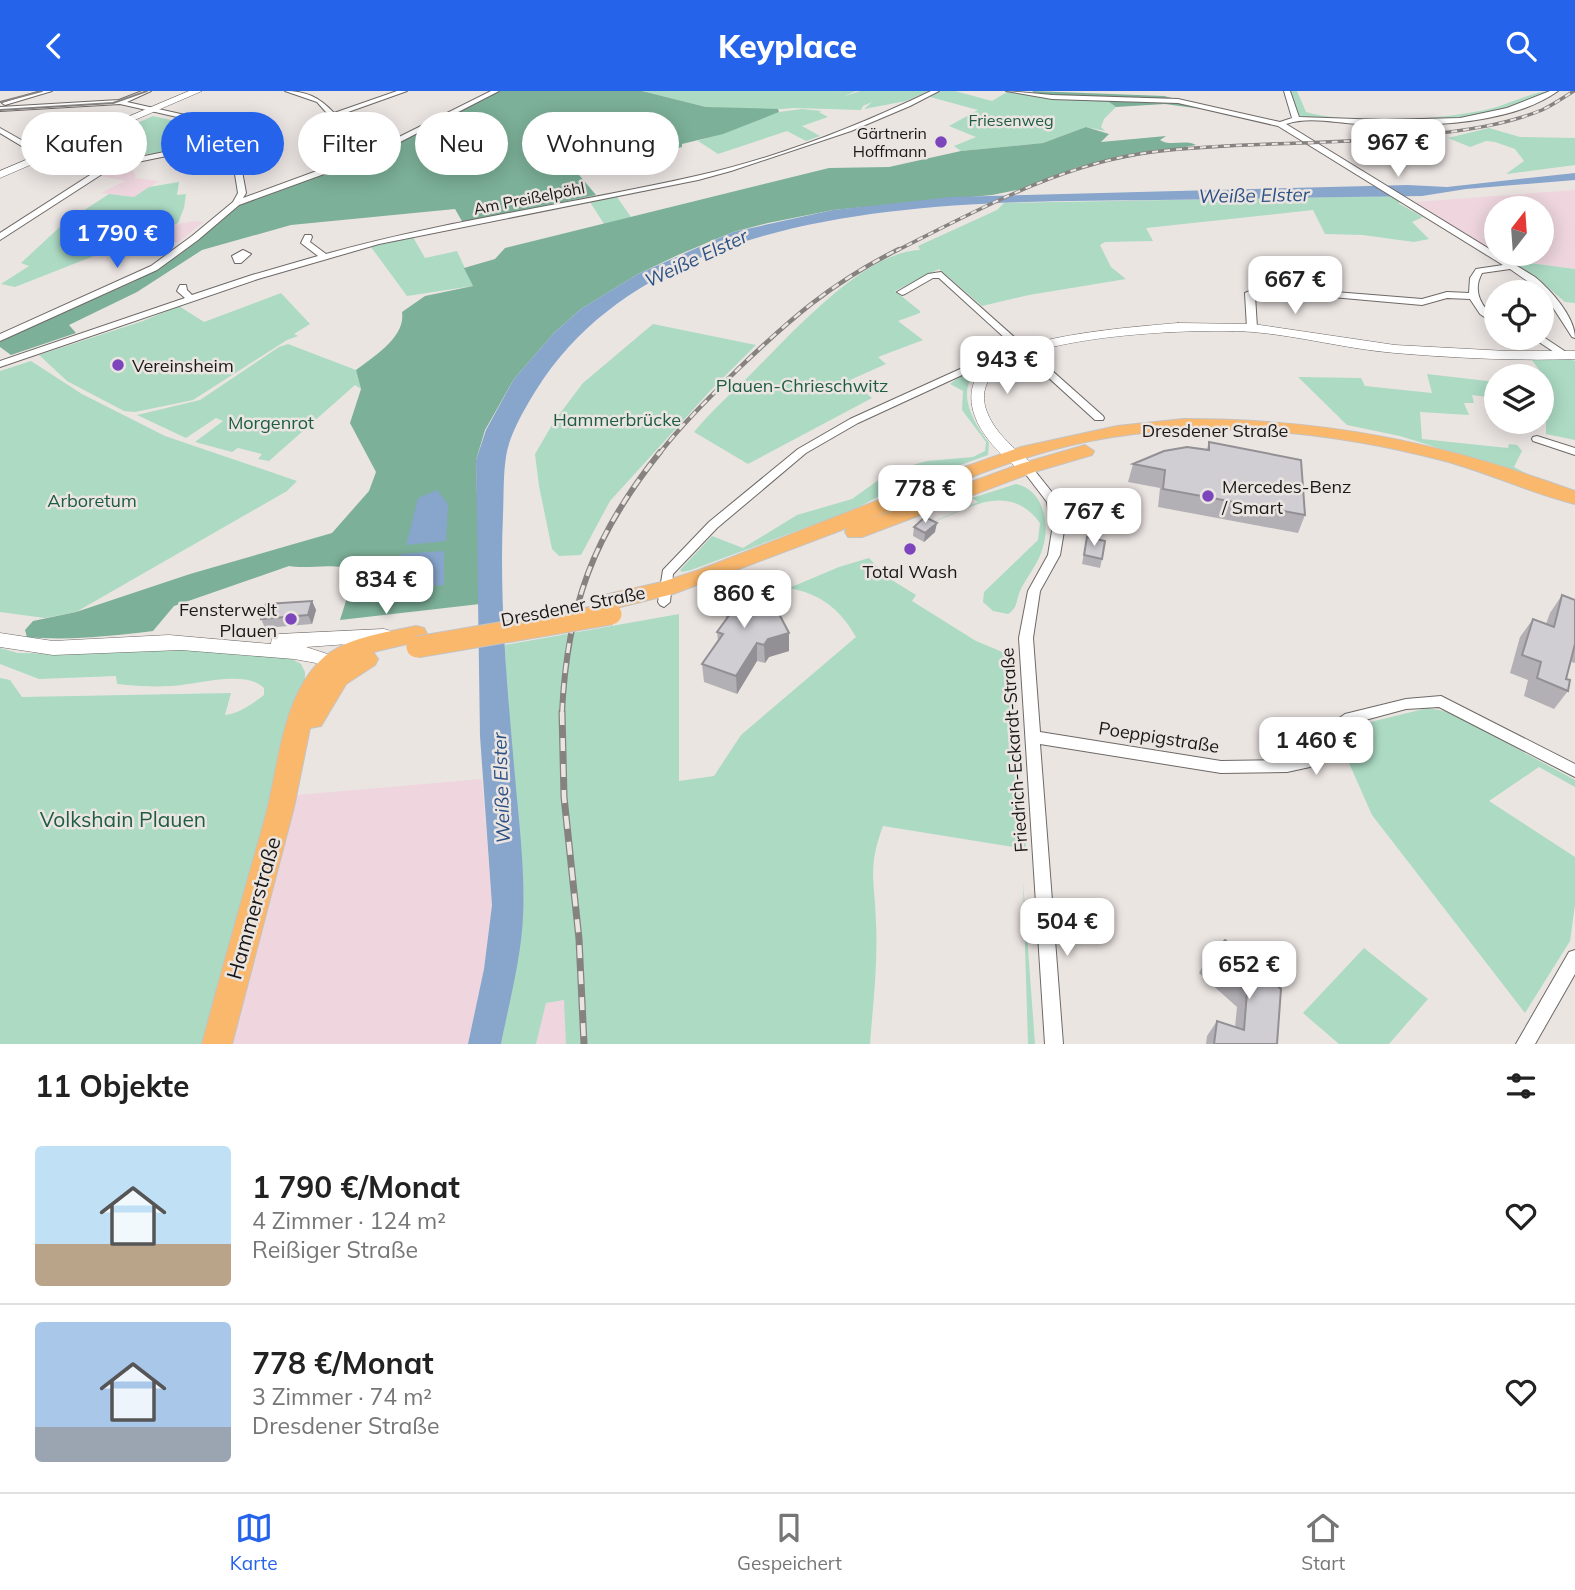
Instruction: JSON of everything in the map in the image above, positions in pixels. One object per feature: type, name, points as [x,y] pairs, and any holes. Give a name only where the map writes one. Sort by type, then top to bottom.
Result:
[{"type":"main road","points":[[147,114],[197,91]]},
{"type":"main road","points":[[0,175],[21,167]]},
{"type":"main road","points":[[1570,355],[1392,348],[1252,328],[1174,326],[1124,330],[1009,356],[982,376],[977,404],[979,416],[988,430],[1020,459],[1079,452],[1148,439],[1207,436],[1294,438],[1374,449],[1440,463],[1503,481],[1575,507]]},
{"type":"main road","name":"Dresdener Straße","points":[[665,595],[1020,459],[1093,435],[1147,428],[1212,426],[1289,429],[1354,437],[1431,453],[1503,473],[1575,498]]},
{"type":"main road","name":"Dresdener Straße","points":[[417,641],[610,608],[665,595],[868,527],[1020,459]]},
{"type":"main road","points":[[0,640],[30,647],[84,648],[176,641],[417,641]]},
{"type":"main road","name":"Hammerstraße","points":[[217,1044],[290,772],[314,715],[335,682],[341,665],[417,641]]},
{"type":"main road","points":[[206,643],[315,654],[341,665]]},
{"type":"street","points":[[0,107],[49,91]]},
{"type":"street","points":[[120,102],[148,91]]},
{"type":"street","points":[[343,112],[404,91]]},
{"type":"street","points":[[401,138],[495,91]]},
{"type":"street","name":"Am Preißelpöhl","points":[[0,364],[255,277],[378,242],[698,178],[736,168],[861,127],[936,91]]},
{"type":"street","points":[[1009,91],[1052,97],[1178,101],[1280,124],[1484,248]]},
{"type":"street","points":[[1287,91],[1296,119]]},
{"type":"street","points":[[1280,124],[1296,119],[1388,122],[1462,120],[1516,108],[1555,91]]},
{"type":"street","points":[[296,92],[319,101],[331,112]]},
{"type":"street","points":[[0,107],[120,102],[165,112]]},
{"type":"street","points":[[0,130],[21,142]]},
{"type":"street","points":[[0,236],[4,227],[94,175]]},
{"type":"street","points":[[236,203],[242,193],[239,175]]},
{"type":"street","points":[[0,338],[154,268],[236,203],[313,175]]},
{"type":"street","points":[[307,237],[305,243],[324,257]]},
{"type":"street","points":[[238,261],[255,277]]},
{"type":"street","points":[[1484,313],[1472,296],[1474,278],[1479,271],[1512,266],[1546,290],[1575,335]]},
{"type":"street","points":[[902,292],[931,277],[941,275],[1099,418]]},
{"type":"street","points":[[183,287],[182,291],[191,299]]},
{"type":"street","points":[[1252,328],[1250,293],[1254,292]]},
{"type":"street","points":[[1335,295],[1422,302],[1447,295],[1472,296]]},
{"type":"street","points":[[1554,346],[1570,355]]},
{"type":"street","points":[[665,595],[667,573],[713,525],[802,451],[854,421],[969,368]]},
{"type":"street","points":[[1537,439],[1575,451]]},
{"type":"street","name":"Friedrich-Eckardt-Straße","points":[[1020,459],[1053,501],[1058,530],[1054,555],[1034,591],[1026,638],[1054,1044]]},
{"type":"street","name":"Poeppigstraße","points":[[1033,737],[1221,767],[1287,766],[1304,763],[1322,753],[1340,725],[1350,718],[1406,704],[1441,701],[1575,771]]},
{"type":"street","points":[[1525,1044],[1575,958]]},
{"type":"shaded area","points":[[136,175],[134,178],[159,181],[134,197],[101,193],[125,181],[101,176]]},
{"type":"shaded area","points":[[1575,190],[1575,269],[1553,266],[1554,196],[1496,196]]},
{"type":"shaded area","points":[[1484,197],[1484,245],[1416,202]]},
{"type":"shaded area","points":[[203,222],[178,243],[155,238],[121,253],[107,250],[170,226]]},
{"type":"shaded area","points":[[482,779],[492,905],[484,969],[468,1044],[230,1044],[261,919],[297,795]]},
{"type":"shaded area","points":[[565,1000],[566,1044],[536,1044],[546,1003]]},
{"type":"green space","points":[[500,91],[642,91],[706,107],[778,109],[779,112],[723,134],[682,144],[679,148],[679,112],[522,112],[522,175],[579,175],[596,195],[463,223],[455,209],[291,225],[202,250],[137,292],[69,325],[76,333],[11,355],[0,347],[0,342],[135,281],[179,255],[245,201],[320,175],[401,175],[401,142],[415,135],[415,175],[508,175],[508,112],[459,112]]},
{"type":"green space","points":[[642,91],[856,91],[842,97],[860,91],[929,91],[906,101],[864,109],[872,102],[861,110],[794,108],[754,111],[706,107]]},
{"type":"green space","name":"Friesenweg","points":[[941,91],[955,91],[992,101],[1007,92],[1109,102],[1116,107],[1104,119],[1101,127],[1105,131],[1086,127],[1043,143],[961,151],[954,146],[976,137],[949,126],[978,110],[930,97]]},
{"type":"green space","points":[[1032,91],[1164,96],[1176,99],[1179,103],[1217,111],[1165,104],[1116,107],[1109,102],[1071,100],[1037,95]]},
{"type":"green space","points":[[1289,91],[1297,91],[1306,112],[1372,120],[1470,113],[1551,91],[1485,114],[1432,120],[1378,121],[1299,118]]},
{"type":"green space","points":[[802,109],[822,111],[819,112],[828,117],[802,126],[820,136],[806,141],[787,131],[718,154],[698,141],[779,112]]},
{"type":"green space","points":[[153,116],[161,118],[161,152],[147,154],[147,119]]},
{"type":"green space","points":[[1086,127],[1109,134],[1101,142],[1166,136],[1160,140],[1196,145],[1078,167],[1022,189],[992,195],[833,210],[733,232],[638,274],[581,309],[554,333],[514,379],[485,430],[476,460],[480,604],[340,620],[355,572],[331,566],[289,566],[174,606],[153,631],[74,638],[27,637],[25,630],[33,621],[76,612],[190,574],[332,533],[369,491],[376,472],[350,423],[361,389],[356,370],[394,338],[402,321],[402,312],[425,296],[473,286],[464,268],[495,259],[505,248],[829,168],[889,167],[961,151],[1043,143]]},
{"type":"green space","points":[[1489,128],[1520,137],[1575,138],[1575,165],[1506,174],[1524,161],[1515,149],[1486,141],[1470,147],[1448,138]]},
{"type":"green space","points":[[179,182],[177,195],[186,194],[178,223],[15,287],[1,284],[29,266],[21,263],[63,224],[109,194],[134,197],[149,187]]},
{"type":"green space","name":"Plauen-Chrieschwitz","points":[[1394,196],[1403,202],[1398,203],[1423,217],[1412,222],[1429,239],[1414,242],[1363,235],[1325,234],[1313,210],[1146,228],[1153,241],[1105,242],[1100,245],[1111,267],[1126,279],[1029,295],[982,306],[939,269],[895,291],[920,311],[898,321],[923,340],[878,357],[886,364],[850,380],[872,398],[748,464],[694,432],[808,317],[853,279],[876,264],[899,254],[920,250],[918,246],[997,210],[1004,203]]},
{"type":"green space","points":[[617,197],[631,217],[604,224],[590,202]]},
{"type":"green space","points":[[413,237],[425,258],[457,251],[473,286],[407,296],[371,247]]},
{"type":"green space","points":[[1517,266],[1575,269],[1575,303],[1565,302],[1554,292],[1554,280],[1539,280]]},
{"type":"green space","points":[[281,293],[310,324],[294,334],[298,336],[287,340],[193,400],[135,412],[124,411],[67,381],[39,355],[143,321],[179,306],[204,322]]},
{"type":"green space","name":"Hammerbrücke","points":[[653,324],[756,345],[710,391],[610,501],[581,555],[559,556],[552,549],[535,454],[555,420],[583,383]]},
{"type":"green space","name":"Morgenrot","points":[[288,344],[356,370],[361,389],[355,385],[269,461],[258,459],[262,454],[238,448],[232,452],[195,442],[223,421],[216,418],[186,438],[137,415],[200,400],[279,347]]},
{"type":"green space","points":[[995,355],[975,373],[967,391],[973,418],[989,443],[988,455],[907,484],[896,484],[897,487],[853,510],[691,570],[680,570],[712,536],[743,548],[797,515],[852,499],[891,471],[927,461],[973,457],[985,451],[986,442],[962,410],[963,391],[950,384],[977,363]]},
{"type":"green space","points":[[1532,360],[1575,361],[1575,440],[1546,434],[1554,434],[1554,364],[1535,364]]},
{"type":"green space","name":"Arboretum","points":[[31,361],[82,394],[165,436],[297,481],[287,491],[76,612],[45,618],[0,612],[0,371]]},
{"type":"green space","points":[[1427,374],[1484,381],[1484,396],[1472,395],[1474,403],[1464,403],[1469,415],[1420,412],[1422,439],[1508,448],[1509,444],[1517,445],[1522,451],[1514,467],[1537,479],[1400,436],[1347,425],[1298,377],[1361,378],[1365,386],[1432,393]]},
{"type":"green space","points":[[1016,484],[1025,487],[1039,501],[1046,528],[1039,559],[1020,591],[1015,606],[1008,614],[993,611],[983,602],[984,592],[1038,540],[1040,523],[1027,510],[999,500],[969,507],[924,526],[978,502],[972,498]]},
{"type":"green space","points":[[869,558],[887,577],[916,595],[912,601],[976,641],[1012,656],[1026,849],[883,826],[873,865],[876,953],[870,1044],[566,1044],[564,1000],[546,1003],[536,1044],[501,1044],[515,970],[505,645],[679,614],[679,781],[714,776],[741,735],[856,637],[843,618],[828,604],[811,594],[789,588],[839,567]]},
{"type":"green space","name":"Volkshain Plauen","points":[[0,648],[18,653],[84,654],[122,650],[204,649],[240,655],[290,658],[301,664],[305,672],[305,683],[205,1044],[0,1044],[0,678],[10,680],[22,697],[231,693],[225,715],[255,702],[264,695],[264,688],[256,682],[233,679],[182,685],[138,686],[117,684],[116,676],[39,679],[0,664]]},
{"type":"green space","points":[[1428,708],[1449,712],[1575,780],[1575,787],[1539,767],[1489,801],[1575,857],[1575,905],[1570,941],[1525,1013],[1372,815],[1341,745],[1344,734],[1354,726]]},
{"type":"green space","points":[[1023,881],[1035,1044],[1028,1044]]},
{"type":"green space","points":[[1364,948],[1428,999],[1389,1044],[1339,1044],[1303,1013]]},
{"type":"water","name":"Weiße Elster","points":[[1575,173],[1575,180],[1466,189],[1422,196],[995,203],[909,209],[823,222],[741,243],[665,274],[598,318],[544,378],[516,427],[506,457],[502,548],[503,617],[522,853],[522,933],[501,1044],[468,1044],[484,969],[492,905],[480,736],[476,460],[486,430],[514,379],[554,333],[581,309],[638,274],[733,232],[833,210],[951,197],[1408,185],[1447,187]]},
{"type":"water","points":[[437,490],[448,504],[446,541],[406,545],[418,498]]},
{"type":"water","points":[[444,551],[444,585],[396,587],[401,554]]},
{"type":"building","points":[[1209,442],[1301,460],[1305,515],[1163,489],[1165,470],[1133,464],[1164,451],[1187,447],[1209,450]]},
{"type":"building","points":[[925,517],[937,523],[925,533],[914,527]]},
{"type":"building","points":[[1087,537],[1105,541],[1102,559],[1084,555]]},
{"type":"building","points":[[737,582],[766,591],[762,599],[768,612],[777,610],[789,633],[768,639],[764,645],[757,643],[736,676],[702,664],[723,634],[717,632],[736,606],[725,602]]},
{"type":"building","points":[[1562,595],[1575,600],[1575,644],[1566,679],[1570,680],[1568,691],[1537,678],[1541,662],[1522,655],[1533,619],[1554,627]]},
{"type":"building","points":[[312,601],[308,615],[261,619],[266,604]]},
{"type":"building","points":[[1225,940],[1281,989],[1277,1044],[1214,1044],[1217,1021],[1244,1030],[1247,992],[1208,957]]},
{"type":"tram line","points":[[0,102],[42,91]]},
{"type":"tram line","points":[[0,110],[113,103],[147,91]]},
{"type":"railway","points":[[896,251],[1020,191],[1052,178],[1118,158],[1220,146],[1355,141],[1468,129],[1528,115],[1546,108],[1574,91]]},
{"type":"railway","points":[[659,454],[716,391],[793,319],[852,275],[899,249]]},
{"type":"railway","points":[[562,713],[570,639],[588,574],[617,513],[660,452]]},
{"type":"railway","points":[[562,713],[564,797],[579,939],[584,1044]]},
{"type":"place","name":"Gärtnerin Hoffmann","points":[[941,142]]},
{"type":"place","name":"Vereinsheim","points":[[118,365]]},
{"type":"place","name":"Mercedes-Benz / Smart","points":[[1208,496]]},
{"type":"place","name":"Total Wash","points":[[910,549]]},
{"type":"place","name":"Fensterwelt Plauen","points":[[291,619]]}]
